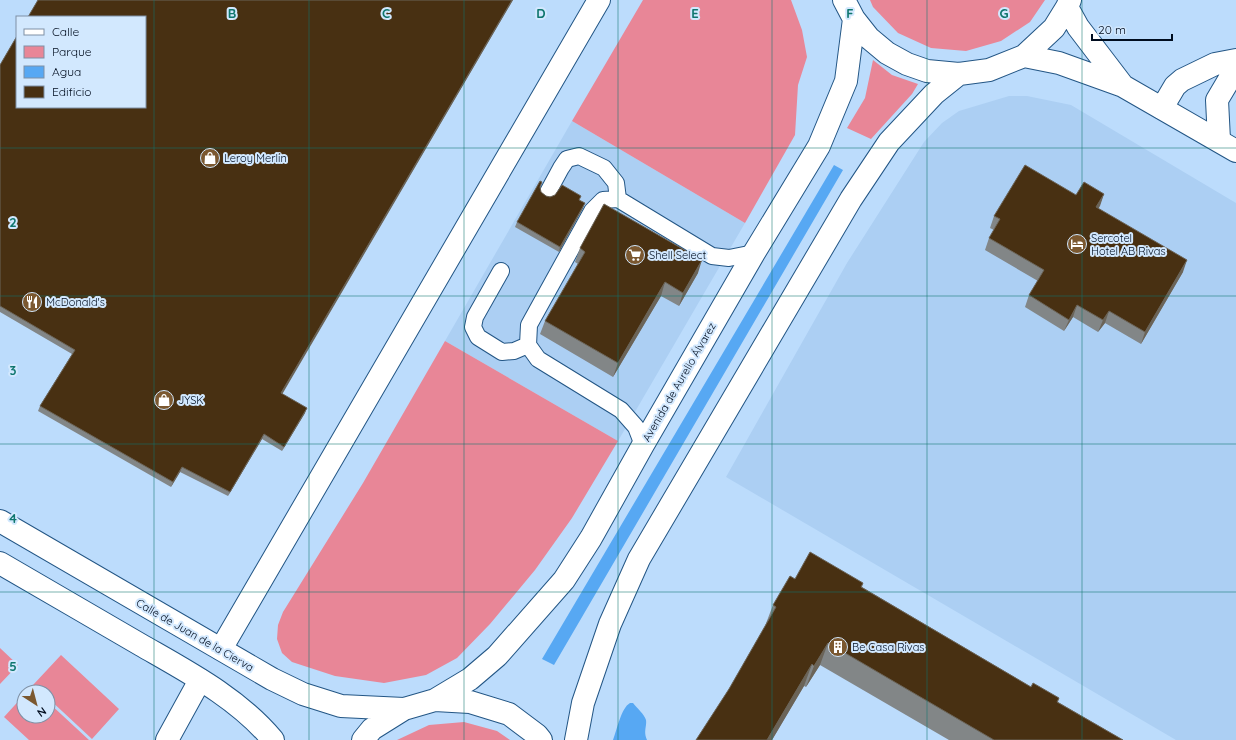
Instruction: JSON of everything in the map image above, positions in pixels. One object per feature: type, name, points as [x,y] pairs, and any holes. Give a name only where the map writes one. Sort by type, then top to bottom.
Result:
[{"type":"street","points":[[220,649],[599,0]]},
{"type":"street","points":[[844,0],[854,19],[869,38],[887,53],[907,64],[927,70],[959,74],[989,70],[1024,56],[1054,28],[1068,4]]},
{"type":"street","points":[[1068,4],[1078,27],[1123,86]]},
{"type":"street","name":"Avenida de Aurelio Álvarez","points":[[435,700],[470,679],[498,656],[564,580],[591,538],[754,253],[819,146],[846,81],[854,19]]},
{"type":"street","points":[[1024,56],[1060,63],[1123,86],[1227,146]]},
{"type":"street","points":[[1162,108],[1175,86],[1182,80],[1215,64],[1236,60]]},
{"type":"street","points":[[1227,146],[1217,100],[1230,78],[1236,72]]},
{"type":"street","points":[[576,740],[583,702],[610,624],[639,559],[851,199],[889,142],[934,94],[959,74]]},
{"type":"street","name":"Calle de Juan de la Cierva","points":[[0,521],[272,679],[303,694],[341,706],[404,709]]},
{"type":"street","points":[[0,563],[200,680],[236,704],[262,726],[273,740]]},
{"type":"street","points":[[167,740],[200,680]]},
{"type":"street","points":[[363,740],[372,729],[404,709],[435,700],[470,702],[509,714],[542,740]]},
{"type":"lane","points":[[548,192],[567,159],[579,156],[604,168],[616,182],[618,199]]},
{"type":"lane","points":[[643,445],[636,427],[621,410],[538,359],[528,345],[529,325],[592,211],[603,200],[618,199],[712,256],[729,258],[754,253]]},
{"type":"lane","points":[[501,271],[475,317],[473,327],[478,337],[502,352],[514,351],[528,345]]},
{"type":"shaded area","points":[[1009,96],[1027,96],[1071,105],[1236,203],[1236,740],[1176,740],[726,477],[847,263],[924,142],[942,123],[959,111]]},
{"type":"shaded area","points":[[572,121],[745,223],[618,441],[445,341]]},
{"type":"green space","points":[[643,0],[791,0],[802,30],[807,57],[798,85],[795,135],[745,223],[572,121]]},
{"type":"green space","points":[[870,0],[1045,0],[1030,22],[1001,41],[966,51],[931,48],[898,33],[873,7]]},
{"type":"green space","points":[[873,60],[892,75],[918,84],[912,94],[871,139],[847,128],[865,98]]},
{"type":"green space","points":[[445,341],[618,441],[572,518],[535,570],[490,624],[457,658],[426,675],[384,683],[335,676],[292,662],[282,653],[277,639],[278,625],[283,612],[363,483]]},
{"type":"green space","points":[[0,648],[18,665],[0,684]]},
{"type":"green space","points":[[61,655],[119,709],[92,739],[56,705],[56,684],[34,684]]},
{"type":"green space","points":[[16,704],[16,724],[56,724],[56,709],[89,740],[29,740],[4,717]]},
{"type":"green space","points":[[464,722],[497,731],[510,740],[397,740],[429,725]]},
{"type":"water","points":[[834,165],[843,170],[554,665],[542,659]]},
{"type":"water","points":[[630,703],[633,703],[646,720],[645,734],[647,740],[613,740],[624,709]]},
{"type":"building","name":"Leroy Merlin","points":[[38,0],[512,0],[281,393],[307,408],[284,447],[264,434],[230,492],[182,467],[173,482],[40,406],[75,350],[0,306],[0,65],[16,38],[16,108],[146,108],[146,16],[29,16]]},
{"type":"building","points":[[1025,165],[1076,195],[1084,182],[1104,194],[1096,207],[1187,260],[1145,332],[1109,311],[1103,320],[1077,305],[1069,320],[1029,295],[1044,270],[989,238],[1000,219],[994,216]]},
{"type":"building","points":[[540,181],[542,182],[540,187],[541,192],[546,196],[550,197],[555,195],[562,185],[581,196],[579,200],[585,203],[560,247],[517,222]]},
{"type":"building","points":[[604,204],[702,260],[683,293],[665,282],[618,363],[545,321],[585,252],[580,248]]},
{"type":"building","name":"Be Casa Rivas","points":[[810,552],[863,583],[861,587],[1031,687],[1033,683],[1059,698],[1057,702],[1123,740],[994,740],[828,643],[814,666],[812,664],[767,740],[696,740],[729,689],[776,607],[773,605],[790,576],[795,579]]},
{"type":"place","name":"Leroy Merlin","points":[[210,158]]},
{"type":"place","name":"Sercotel Hotel AB Rivas","points":[[1077,244]]},
{"type":"place","name":"Shell Select","points":[[635,255]]},
{"type":"place","name":"McDonald's","points":[[32,302]]},
{"type":"place","name":"JYSK","points":[[164,400]]},
{"type":"place","name":"Be Casa Rivas","points":[[838,647]]}]
